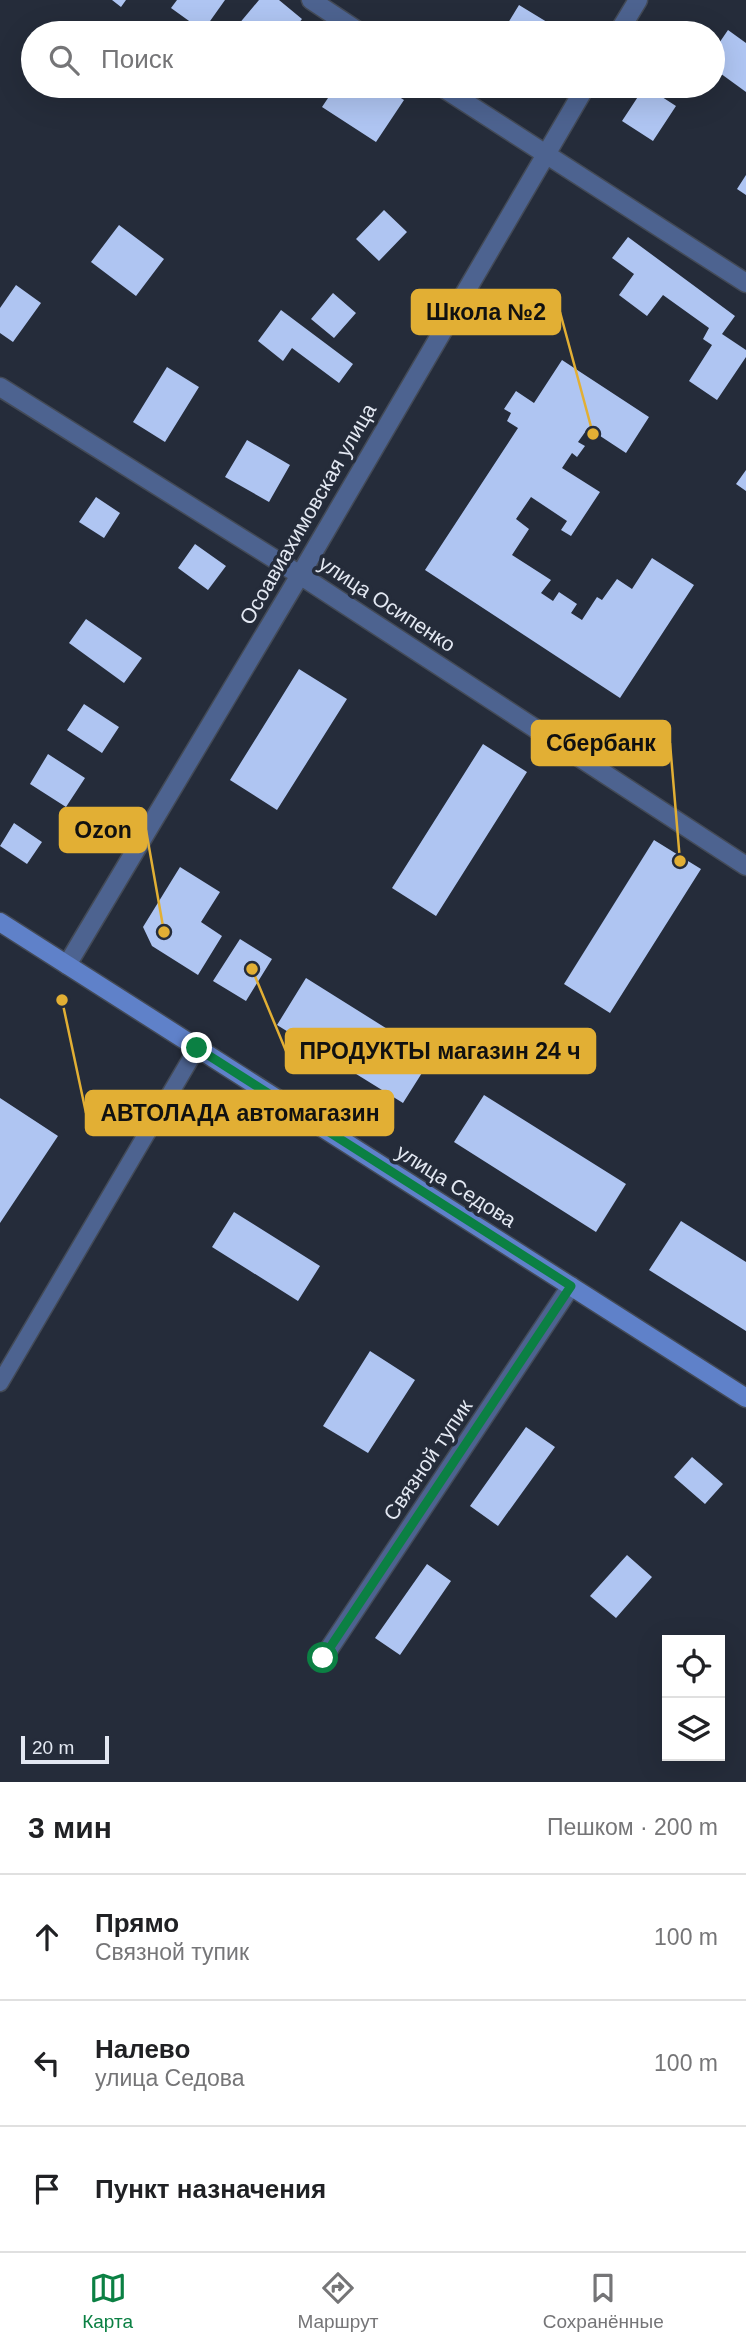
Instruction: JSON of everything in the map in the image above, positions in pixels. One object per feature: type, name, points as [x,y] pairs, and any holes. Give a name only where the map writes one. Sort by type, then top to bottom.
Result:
[{"type":"main road","name":"улица Седова","points":[[0,922],[746,1398]]},
{"type":"street","points":[[311,0],[343,21]]},
{"type":"street","points":[[625,21],[638,0]]},
{"type":"street","points":[[458,98],[746,283]]},
{"type":"street","name":"Осоавиахимовская улица","points":[[67,965],[300,575],[579,98]]},
{"type":"street","name":"улица Осипенко","points":[[0,387],[300,575],[746,866]]},
{"type":"street","name":"Связной тупик","points":[[323,1658],[571,1286]]},
{"type":"lane","points":[[0,1383],[197,1048]]},
{"type":"building","points":[[112,0],[126,0],[121,7]]},
{"type":"building","points":[[177,0],[225,0],[210,21],[189,21],[171,8]]},
{"type":"building","points":[[259,0],[279,0],[302,19],[300,21],[241,21]]},
{"type":"building","points":[[519,5],[545,21],[509,21]]},
{"type":"building","points":[[728,30],[746,43],[746,92],[725,77],[725,34]]},
{"type":"building","points":[[328,98],[404,100],[376,142],[322,107]]},
{"type":"building","points":[[637,98],[664,98],[676,106],[653,141],[622,121]]},
{"type":"building","points":[[746,175],[746,195],[737,189]]},
{"type":"building","points":[[384,210],[407,232],[379,261],[356,239]]},
{"type":"building","points":[[119,225],[164,259],[136,296],[91,262]]},
{"type":"building","points":[[628,237],[735,316],[722,334],[746,350],[746,357],[717,400],[689,381],[712,345],[703,339],[709,328],[663,295],[647,316],[619,295],[634,274],[612,258]]},
{"type":"building","points":[[16,285],[41,303],[13,342],[0,333],[0,308]]},
{"type":"building","points":[[333,293],[356,313],[334,338],[311,319]]},
{"type":"building","points":[[281,310],[353,364],[339,383],[292,348],[283,361],[258,341]]},
{"type":"building","points":[[562,360],[649,417],[626,453],[588,428],[578,442],[585,446],[577,457],[572,453],[562,468],[600,492],[571,536],[561,530],[567,521],[531,497],[516,519],[529,529],[512,555],[551,580],[541,593],[553,601],[559,592],[577,604],[571,613],[582,620],[597,597],[602,600],[617,579],[632,589],[652,558],[694,585],[620,698],[425,570],[518,428],[507,421],[511,413],[504,409],[516,391],[534,403]]},
{"type":"building","points":[[167,367],[199,387],[165,442],[133,422]]},
{"type":"building","points":[[247,440],[290,465],[269,502],[225,477]]},
{"type":"building","points":[[746,470],[746,491],[736,484]]},
{"type":"building","points":[[96,497],[120,513],[104,538],[79,522]]},
{"type":"building","points":[[195,544],[226,566],[208,590],[178,568]]},
{"type":"building","points":[[86,619],[142,658],[124,683],[69,643]]},
{"type":"building","points":[[299,669],[347,699],[277,810],[230,780]]},
{"type":"building","points":[[84,704],[119,727],[102,753],[67,730]]},
{"type":"building","points":[[483,744],[527,772],[436,916],[392,888]]},
{"type":"building","points":[[48,754],[85,778],[66,807],[30,784]]},
{"type":"building","points":[[14,823],[42,842],[27,864],[0,846]]},
{"type":"building","points":[[654,840],[701,869],[610,1013],[564,984]]},
{"type":"building","points":[[180,867],[220,892],[201,922],[222,936],[198,975],[152,946],[143,927]]},
{"type":"building","points":[[240,939],[272,959],[246,1001],[213,981]]},
{"type":"building","points":[[306,978],[432,1057],[403,1103],[277,1025]]},
{"type":"building","points":[[484,1095],[626,1184],[596,1232],[454,1142]]},
{"type":"building","points":[[0,1098],[58,1136],[0,1223]]},
{"type":"building","points":[[234,1212],[320,1266],[298,1301],[212,1247]]},
{"type":"building","points":[[681,1221],[746,1262],[746,1331],[649,1270]]},
{"type":"building","points":[[370,1351],[415,1380],[368,1453],[323,1426]]},
{"type":"building","points":[[526,1427],[555,1447],[498,1526],[470,1506]]},
{"type":"building","points":[[692,1457],[723,1484],[705,1504],[674,1477]]},
{"type":"building","points":[[627,1555],[652,1577],[616,1618],[590,1596]]},
{"type":"building","points":[[427,1564],[451,1581],[400,1655],[375,1638]]},
{"type":"place","name":"Школа №2","points":[[593,434]]},
{"type":"place","name":"Сбербанк","points":[[680,861]]},
{"type":"place","name":"Ozon","points":[[164,932]]},
{"type":"place","name":"ПРОДУКТЫ магазин 24 ч","points":[[252,969]]},
{"type":"place","name":"АВТОЛАДА автомагазин","points":[[62,1000]]},
{"type":"route","points":[[197,1048],[571,1286],[323,1658]]}]
